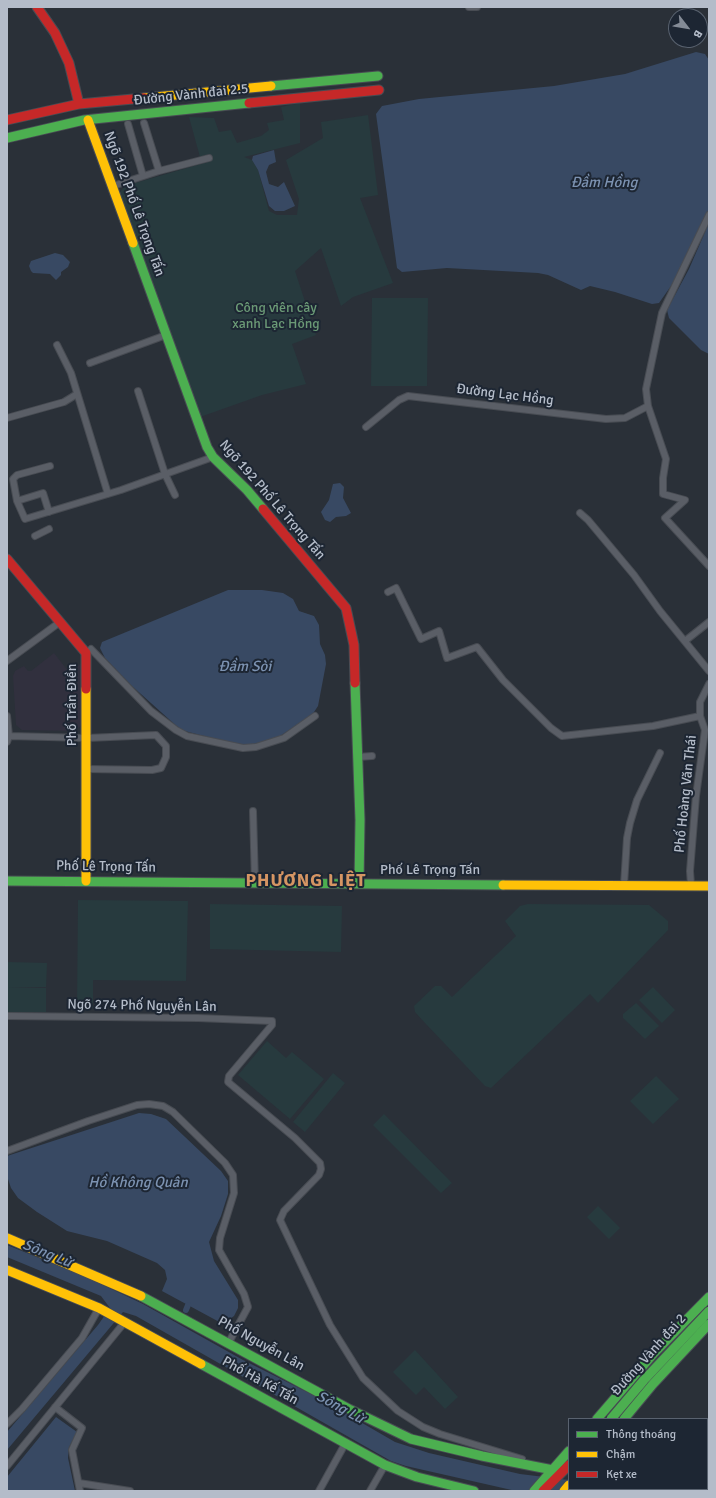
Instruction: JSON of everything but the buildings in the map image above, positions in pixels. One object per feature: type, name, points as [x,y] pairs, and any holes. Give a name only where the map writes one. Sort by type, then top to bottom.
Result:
[{"type":"main road","points":[[37,7],[55,33],[69,63],[79,104]]},
{"type":"main road","name":"Đường Vành đai 2.5","points":[[10,120],[79,104],[378,76]]},
{"type":"main road","points":[[339,79],[342,93]]},
{"type":"main road","name":"Đường Vành đai 2.5","points":[[7,138],[88,120],[380,90]]},
{"type":"main road","points":[[169,96],[171,112]]},
{"type":"main road","points":[[10,120],[16,136]]},
{"type":"main road","name":"Ngõ 192 Phố Lê Trọng Tấn","points":[[88,120],[200,431],[213,457],[237,482],[247,490],[346,608],[354,645],[360,820],[359,884]]},
{"type":"main road","name":"Phố Trần Điền","points":[[7,559],[86,653],[86,881]]},
{"type":"main road","name":"Phố Lê Trọng Tấn","points":[[7,881],[359,884],[624,884],[709,886]]},
{"type":"main road","name":"Phố Nguyễn Lân","points":[[7,1238],[151,1301],[349,1408],[411,1439],[553,1470]]},
{"type":"main road","name":"Phố Hà Kế Tấn","points":[[7,1270],[103,1310],[385,1465],[408,1475],[446,1488],[474,1491]]},
{"type":"main road","points":[[598,1418],[639,1369],[709,1297]]},
{"type":"main road","name":"Đường Vành đai 2","points":[[612,1418],[644,1380],[709,1311]]},
{"type":"main road","name":"Đường Vành đai 2","points":[[625,1418],[653,1384],[709,1324]]},
{"type":"main road","points":[[631,1418],[709,1333]]},
{"type":"main road","points":[[639,1369],[655,1390]]},
{"type":"main road","points":[[534,1491],[568,1452]]},
{"type":"main road","points":[[543,1491],[568,1466]]},
{"type":"main road","points":[[553,1491],[568,1472]]},
{"type":"street","points":[[469,7],[478,7]]},
{"type":"street","points":[[144,123],[158,171]]},
{"type":"street","points":[[128,124],[143,176]]},
{"type":"street","points":[[113,186],[158,171],[209,158]]},
{"type":"street","points":[[709,215],[662,313],[646,389],[648,406],[666,459],[663,478],[663,494],[685,500],[665,518],[709,566]]},
{"type":"street","points":[[90,363],[166,335]]},
{"type":"street","points":[[57,345],[71,373],[108,494]]},
{"type":"street","points":[[138,391],[165,474],[175,496]]},
{"type":"street","points":[[7,418],[64,402],[77,394]]},
{"type":"street","name":"Đường Lạc Hồng","points":[[366,427],[399,400],[408,396],[606,419],[625,418],[648,406]]},
{"type":"street","points":[[50,466],[17,475],[13,479],[17,501],[25,519],[108,494],[213,457]]},
{"type":"street","points":[[17,501],[43,493],[49,512]]},
{"type":"street","points":[[580,513],[588,520],[634,575],[660,611],[709,671]]},
{"type":"street","points":[[35,536],[49,529]]},
{"type":"street","points":[[388,592],[396,588],[421,639],[439,631],[447,658],[477,647],[503,680],[551,728],[562,736],[653,726],[700,716]]},
{"type":"street","points":[[7,661],[60,622]]},
{"type":"street","points":[[685,641],[709,622]]},
{"type":"street","points":[[91,649],[151,711],[176,730],[187,736],[243,748],[256,747],[284,738],[315,716]]},
{"type":"street","name":"Phố Hoàng Văn Thái","points":[[691,885],[690,872],[696,796],[707,730],[700,716],[700,702],[709,684]]},
{"type":"street","points":[[7,716],[8,739],[156,735],[166,746],[166,757],[161,768],[152,770],[86,769]]},
{"type":"street","points":[[624,884],[627,838],[630,823],[637,800],[660,753]]},
{"type":"street","points":[[358,756],[372,756]]},
{"type":"street","points":[[253,811],[255,883]]},
{"type":"street","name":"Ngõ 274 Phố Nguyễn Lân","points":[[7,1016],[272,1021],[272,1025],[229,1076],[228,1082],[295,1138],[320,1163],[321,1169],[319,1175],[284,1211],[280,1220],[330,1325],[363,1378],[398,1411],[424,1427],[440,1434],[522,1459],[520,1464]]},
{"type":"street","points":[[7,1151],[88,1120],[137,1105],[149,1104],[163,1106],[182,1119],[225,1163],[233,1175],[234,1193],[220,1238],[219,1250],[247,1301],[248,1307],[229,1342]]},
{"type":"street","points":[[7,1424],[22,1409],[82,1338],[103,1310]]},
{"type":"street","points":[[7,1466],[55,1407],[121,1321]]},
{"type":"street","points":[[55,1407],[82,1428],[72,1450],[80,1491]]},
{"type":"street","points":[[319,1491],[345,1444]]},
{"type":"street","points":[[370,1491],[385,1465]]},
{"type":"street","points":[[79,1483],[130,1491]]},
{"type":"shaded area","points":[[54,653],[68,671],[73,671],[82,662],[83,724],[75,731],[22,730],[16,725],[13,676],[15,671],[24,666],[28,671],[31,671]]},
{"type":"green space","name":"Công viên cây xanh Lạc Hồng","points":[[300,103],[300,143],[244,157],[252,160],[258,170],[269,211],[277,215],[297,215],[299,199],[286,160],[323,138],[321,122],[368,115],[378,195],[360,198],[393,283],[353,297],[341,306],[321,248],[295,271],[316,335],[292,344],[306,384],[262,395],[200,417],[144,259],[120,201],[120,192],[125,186],[211,161],[209,154],[200,157],[189,117],[214,118],[219,132],[231,130],[237,143],[261,136],[269,130],[267,123],[284,120],[281,107]]},
{"type":"green space","points":[[372,298],[428,298],[427,386],[371,386]]},
{"type":"green space","points":[[78,900],[188,901],[186,981],[93,980],[93,1008],[77,1009]]},
{"type":"green space","points":[[210,904],[342,906],[341,952],[210,949]]},
{"type":"green space","points":[[528,904],[649,905],[668,921],[668,930],[598,1003],[590,994],[491,1088],[485,1086],[425,1023],[415,1012],[414,1006],[435,986],[441,986],[452,997],[516,936],[505,921],[520,906]]},
{"type":"green space","points":[[8,962],[47,963],[46,987],[8,987]]},
{"type":"green space","points":[[8,987],[46,988],[46,1012],[8,1012]]},
{"type":"green space","points":[[653,987],[675,1010],[662,1023],[639,1000]]},
{"type":"green space","points":[[636,1003],[659,1026],[645,1039],[623,1018],[623,1014]]},
{"type":"green space","points":[[267,1041],[286,1058],[292,1052],[324,1079],[290,1119],[238,1075]]},
{"type":"green space","points":[[333,1073],[345,1083],[305,1132],[293,1122]]},
{"type":"green space","points":[[656,1076],[679,1099],[653,1124],[630,1101]]},
{"type":"green space","points":[[384,1114],[452,1183],[441,1193],[373,1125]]},
{"type":"green space","points":[[598,1206],[620,1228],[609,1239],[587,1217]]},
{"type":"green space","points":[[415,1350],[458,1397],[445,1409],[424,1387],[416,1395],[393,1372]]},
{"type":"water","name":"Đầm Hồng","points":[[696,52],[705,54],[709,60],[709,209],[678,276],[659,303],[652,304],[615,292],[590,286],[581,290],[548,275],[538,273],[447,268],[402,272],[397,268],[376,114],[382,106],[419,99],[554,86],[625,74]]},
{"type":"water","points":[[274,150],[276,162],[269,165],[266,172],[269,184],[278,187],[284,182],[295,206],[284,211],[275,211],[269,206],[258,170],[252,160],[253,156]]},
{"type":"water","points":[[709,223],[709,354],[701,350],[669,318],[667,310],[689,269]]},
{"type":"water","points":[[55,253],[63,255],[70,262],[68,267],[61,272],[61,275],[56,280],[50,274],[33,273],[31,271],[29,266],[31,261]]},
{"type":"water","points":[[340,483],[344,487],[343,498],[351,513],[346,516],[336,517],[330,522],[325,520],[321,512],[329,500],[333,484]]},
{"type":"water","name":"Đầm Sòi","points":[[228,590],[262,590],[283,593],[293,599],[299,611],[314,616],[319,625],[320,644],[325,655],[326,664],[318,706],[312,715],[277,738],[262,743],[249,745],[227,742],[181,730],[132,686],[105,658],[100,648],[102,642]]},
{"type":"water","name":"Hồ Không Quân","points":[[139,1113],[151,1114],[166,1119],[221,1171],[228,1181],[228,1194],[221,1216],[209,1242],[214,1261],[238,1300],[238,1308],[234,1316],[223,1324],[162,1291],[167,1279],[165,1270],[157,1263],[107,1241],[67,1231],[18,1198],[11,1188],[7,1176],[7,1156]]},
{"type":"water","points":[[7,1245],[84,1276],[143,1304],[243,1360],[319,1398],[395,1442],[429,1453],[520,1474],[568,1480],[568,1490],[681,1491],[516,1491],[406,1466],[391,1461],[136,1316],[123,1312],[7,1450],[7,1432],[98,1325],[110,1308],[101,1296],[7,1257]]},
{"type":"water","points":[[56,1417],[77,1432],[69,1447],[68,1458],[75,1491],[7,1491],[7,1477]]},
{"type":"waterway","points":[[186,1310],[188,1305]]},
{"type":"traffic: fast","points":[[271,86],[378,76]]},
{"type":"traffic: fast","points":[[7,138],[84,120],[249,103]]},
{"type":"traffic: fast","points":[[133,243],[207,447],[213,457],[247,490],[263,509]]},
{"type":"traffic: fast","points":[[355,683],[360,820],[359,884]]},
{"type":"traffic: fast","points":[[7,881],[503,885]]},
{"type":"traffic: fast","points":[[141,1296],[349,1409],[411,1439],[482,1456],[553,1470]]},
{"type":"traffic: fast","points":[[598,1418],[654,1353],[709,1297]]},
{"type":"traffic: fast","points":[[612,1418],[644,1380],[709,1311]]},
{"type":"traffic: fast","points":[[625,1418],[653,1384],[709,1324]]},
{"type":"traffic: fast","points":[[201,1364],[385,1465],[417,1477],[474,1491]]},
{"type":"traffic: fast","points":[[534,1491],[568,1452]]},
{"type":"traffic: slow","points":[[144,98],[271,86]]},
{"type":"traffic: slow","points":[[88,120],[133,243]]},
{"type":"traffic: slow","points":[[86,689],[86,881]]},
{"type":"traffic: slow","points":[[503,885],[709,886]]},
{"type":"traffic: slow","points":[[7,1238],[141,1296]]},
{"type":"traffic: slow","points":[[7,1270],[99,1308],[201,1364]]},
{"type":"traffic: slow","points":[[564,1491],[568,1486]]},
{"type":"traffic: jam","points":[[37,7],[55,33],[69,63],[79,104]]},
{"type":"traffic: jam","points":[[249,103],[379,90]]},
{"type":"traffic: jam","points":[[7,120],[79,104],[144,98]]},
{"type":"traffic: jam","points":[[263,509],[346,608],[354,645],[355,683]]},
{"type":"traffic: jam","points":[[7,559],[86,653],[86,689]]},
{"type":"traffic: jam","points":[[543,1491],[568,1466]]},
{"type":"district","name":"PHƯƠNG LIỆT","points":[[306,881]]},
{"type":"water label","name":"Sông Lừ","points":[[47,1254]]},
{"type":"water label","name":"Sông Lừ","points":[[340,1408]]}]
